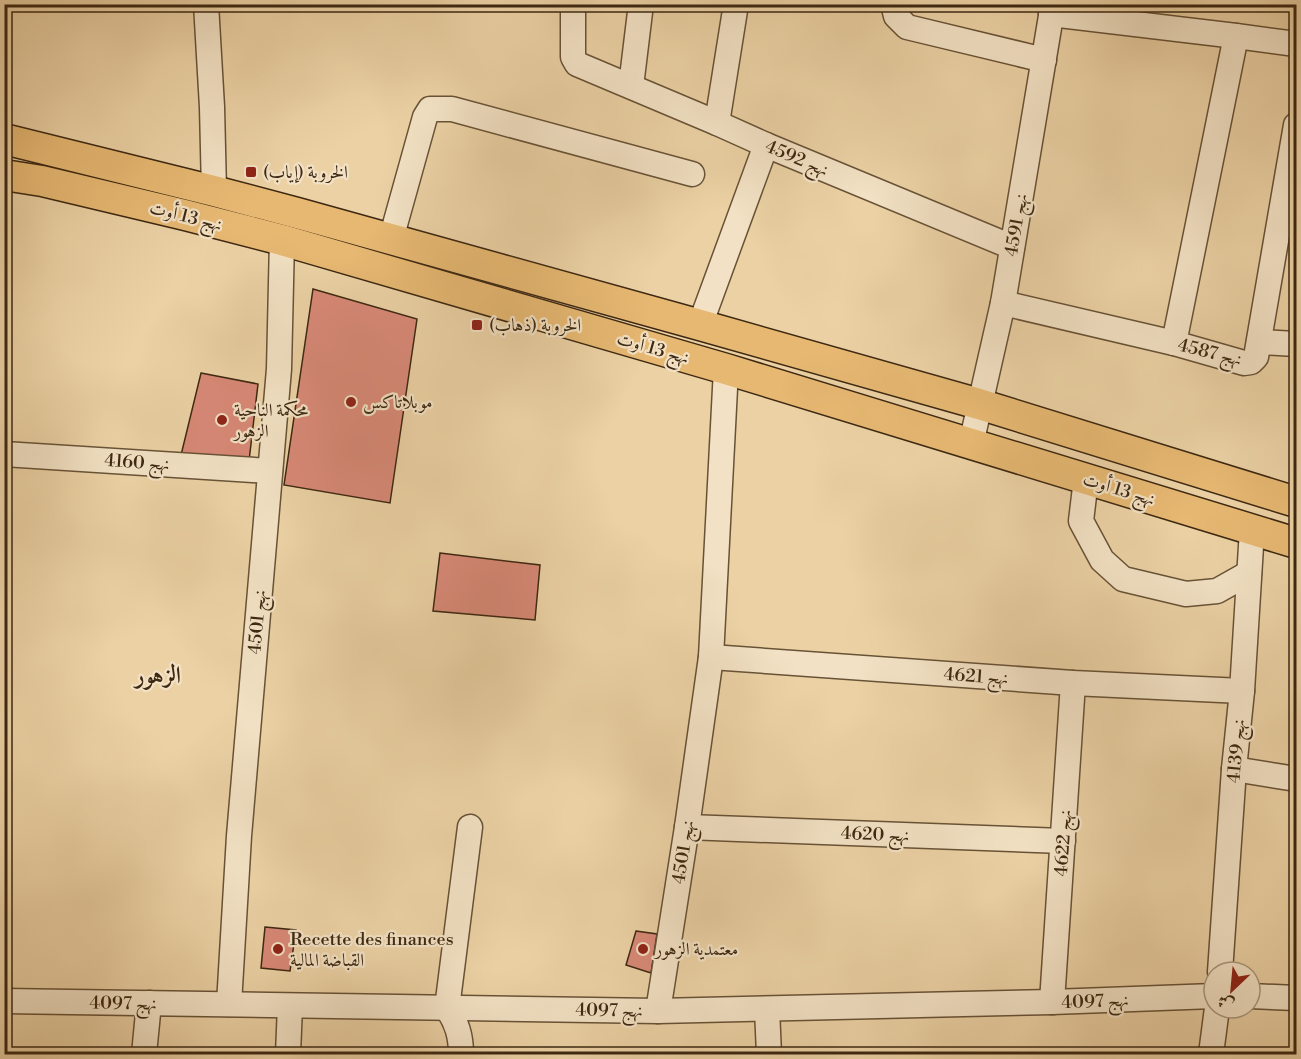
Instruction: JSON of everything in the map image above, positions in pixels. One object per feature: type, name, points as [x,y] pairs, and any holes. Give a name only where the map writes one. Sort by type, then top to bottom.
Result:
[{"type":"main road","name":"نهج 13 أوت","points":[[4,139],[214,191],[700,325],[979,404],[1296,502]]},
{"type":"main road","name":"نهج 13 أوت","points":[[4,174],[97,194],[282,240],[726,369],[1296,543]]},
{"type":"street","points":[[206,4],[214,191]]},
{"type":"street","name":"نهج 4592","points":[[573,4],[573,57],[582,67],[1012,247]]},
{"type":"street","points":[[631,86],[641,4]]},
{"type":"street","points":[[717,123],[736,4]]},
{"type":"street","points":[[893,4],[896,16],[907,27],[1044,60]]},
{"type":"street","points":[[1052,9],[1296,44]]},
{"type":"street","name":"نهج 4591","points":[[971,444],[1003,303],[1052,9]]},
{"type":"street","points":[[1174,343],[1236,36]]},
{"type":"street","points":[[391,239],[425,117],[430,109],[452,109],[692,174]]},
{"type":"street","name":"نهج 4587","points":[[1003,303],[1174,343],[1244,363],[1251,362],[1256,357],[1259,342],[1295,137]]},
{"type":"street","points":[[700,325],[766,145]]},
{"type":"street","name":"نهج 4501","points":[[229,1004],[239,836],[279,369],[282,240]]},
{"type":"street","points":[[1259,342],[1296,344]]},
{"type":"street","name":"نهج 4501","points":[[658,1011],[711,657],[726,369]]},
{"type":"street","name":"نهج 4160","points":[[4,454],[270,471]]},
{"type":"street","points":[[1086,479],[1081,521],[1102,560],[1123,579],[1186,594],[1217,591],[1249,573]]},
{"type":"street","name":"نهج 4139","points":[[1221,960],[1252,530]]},
{"type":"street","name":"نهج 4621","points":[[711,657],[1073,683],[1242,691]]},
{"type":"street","name":"نهج 4622","points":[[1052,1002],[1073,683]]},
{"type":"street","points":[[1234,769],[1296,779]]},
{"type":"street","points":[[461,1054],[459,1030],[447,1008],[470,827]]},
{"type":"street","name":"نهج 4620","points":[[687,827],[1063,842]]},
{"type":"street","name":"نهج 4097","points":[[4,1001],[658,1011],[1202,996]]},
{"type":"street","points":[[1262,997],[1296,998]]},
{"type":"street","points":[[144,1054],[149,1003]]},
{"type":"street","points":[[288,1054],[290,1006]]},
{"type":"street","points":[[767,1009],[769,1054]]},
{"type":"street","points":[[1211,1054],[1215,1020]]},
{"type":"building","name":"موبلاتاكس","points":[[313,289],[417,319],[390,503],[284,485]]},
{"type":"building","name":"محكمة الناحية الزهور","points":[[201,373],[258,384],[249,461],[181,455]]},
{"type":"building","points":[[440,553],[540,565],[535,620],[433,611]]},
{"type":"building","name":"Recette des finances القباضة المالية","points":[[265,927],[296,930],[290,971],[261,968]]},
{"type":"building","name":"معتمدية الزهور","points":[[636,931],[657,934],[651,973],[626,965]]},
{"type":"place","name":"الخروبة (إياب)","points":[[251,172]]},
{"type":"place","name":"الخروبة (ذهاب)","points":[[477,325]]},
{"type":"place","name":"موبلاتاكس","points":[[351,402]]},
{"type":"place","name":"محكمة الناحية الزهور","points":[[222,420]]},
{"type":"place","name":"Recette des finances القباضة المالية","points":[[278,949]]},
{"type":"place","name":"معتمدية الزهور","points":[[643,949]]},
{"type":"district","name":"الزهور","points":[[158,675]]}]
